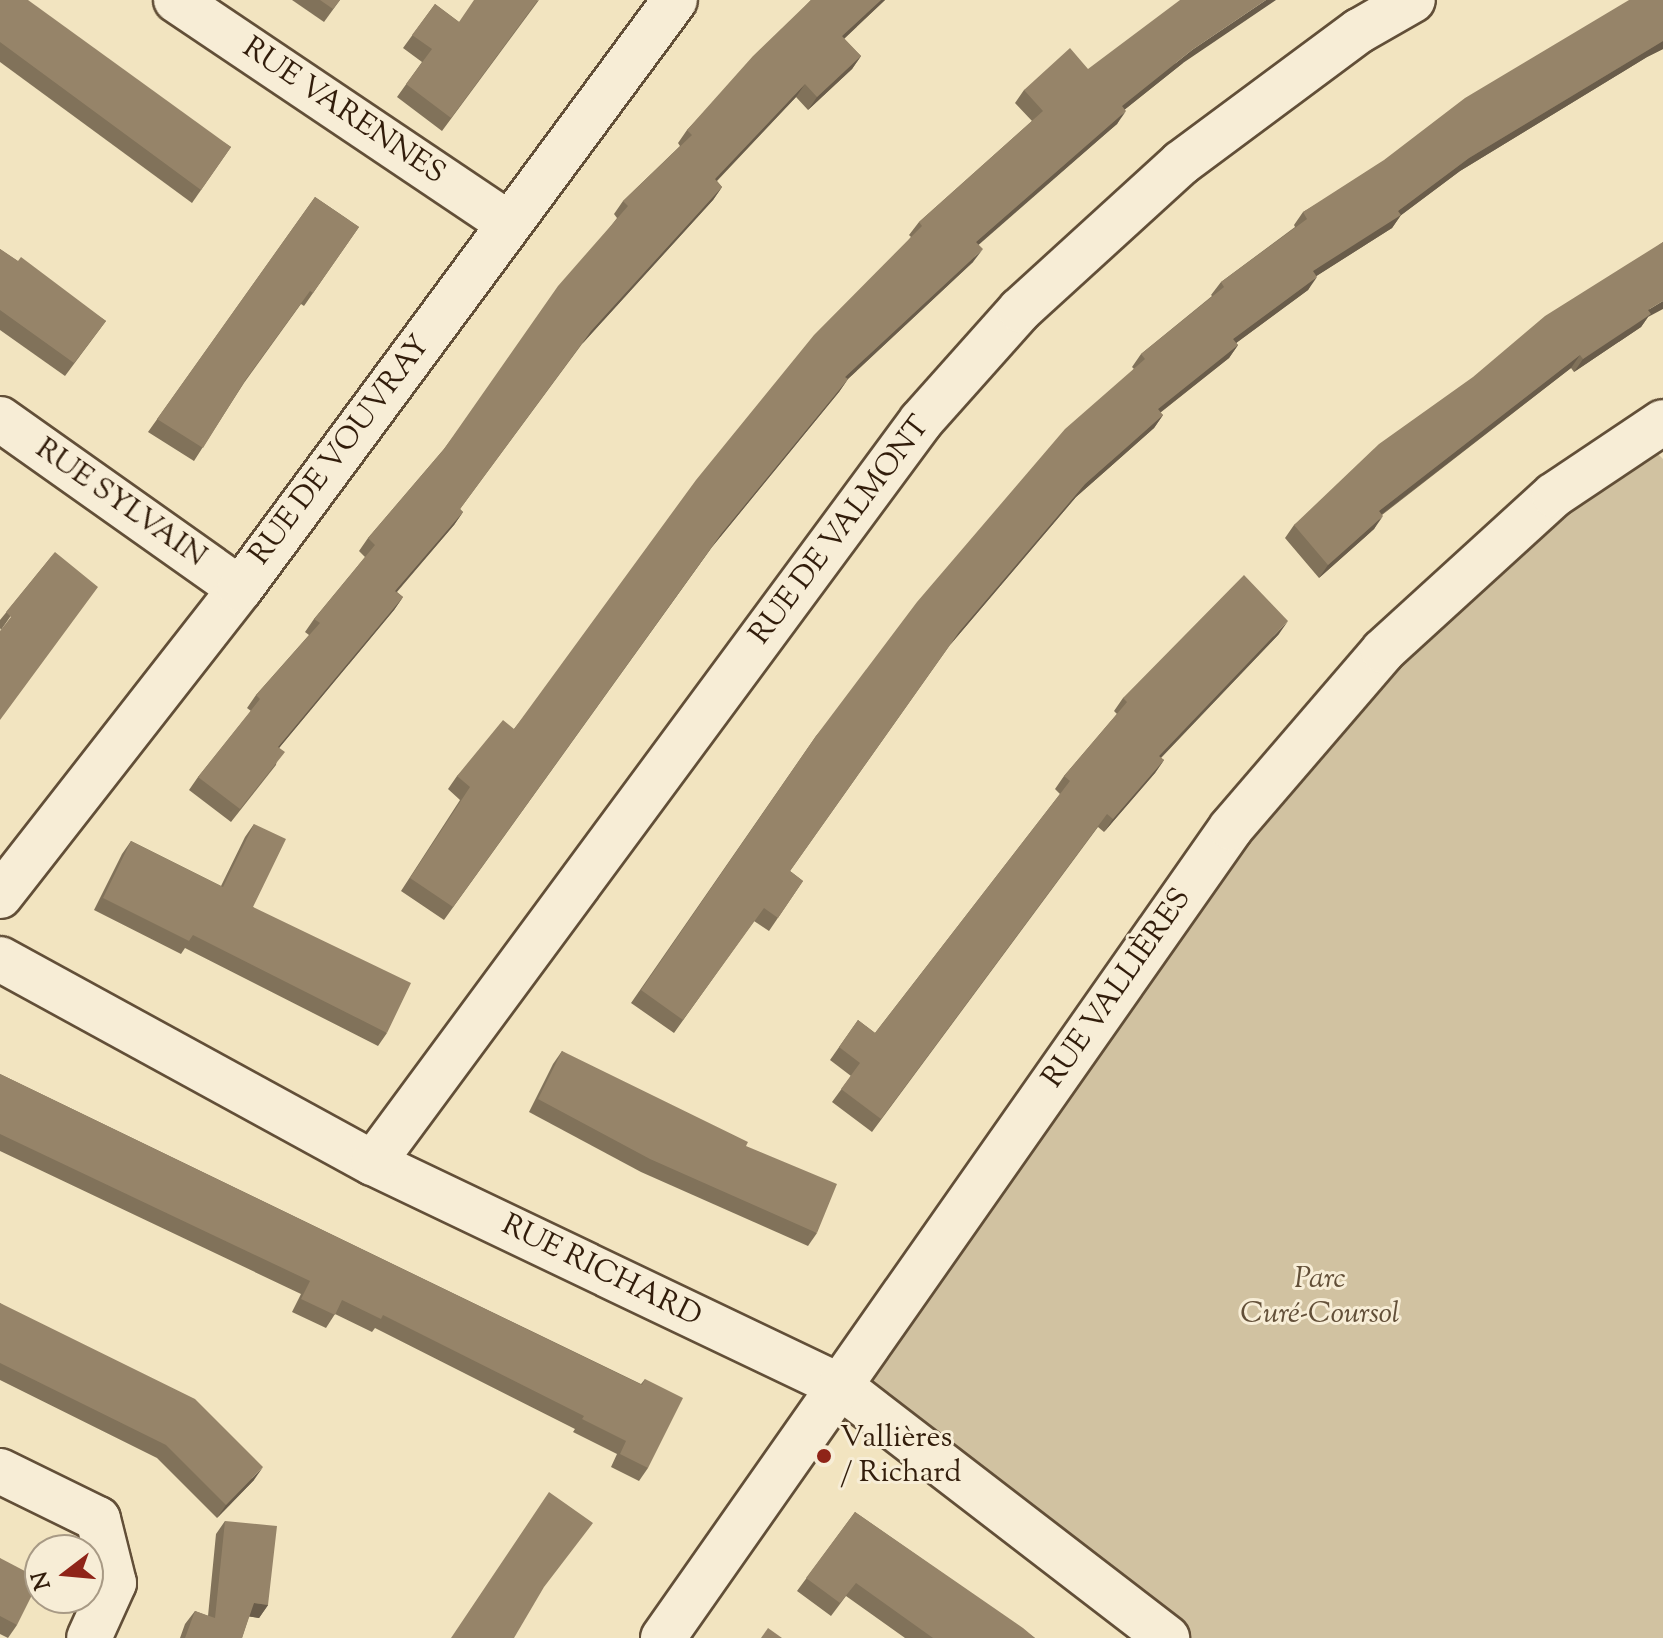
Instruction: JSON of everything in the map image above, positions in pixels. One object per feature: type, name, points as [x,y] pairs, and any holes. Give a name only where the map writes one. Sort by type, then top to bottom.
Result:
[{"type":"street","name":"RUE VARENNES","points":[[176,0],[509,224]]},
{"type":"street","name":"RUE DE VOUVRAY","points":[[0,896],[240,589],[675,0]]},
{"type":"street","name":"RUE DE VALMONT","points":[[373,1163],[951,387],[1020,310],[1181,163],[1359,31],[1413,0]]},
{"type":"street","name":"RUE SYLVAIN","points":[[0,419],[240,589]]},
{"type":"street","name":"RUE VALLIÈRES","points":[[663,1638],[1231,828],[1383,651],[1554,495],[1663,422]]},
{"type":"street","name":"RUE RICHARD","points":[[0,959],[373,1163],[840,1386],[1167,1638]]},
{"type":"street","points":[[0,1471],[98,1519],[114,1583],[89,1638]]},
{"type":"green space","name":"Parc Curé-Coursol","points":[[1658,454],[1663,459],[1663,1638],[1167,1638],[840,1386],[1231,828],[1554,495]]},
{"type":"building","points":[[0,0],[28,0],[231,147],[201,190],[0,42]]},
{"type":"building","points":[[320,0],[340,0],[333,9]]},
{"type":"building","points":[[474,0],[538,0],[451,118],[406,84],[432,49],[412,35],[435,4],[459,22]]},
{"type":"building","points":[[811,0],[881,0],[842,36],[861,56],[817,97],[805,84],[715,179],[722,187],[591,331],[460,509],[463,512],[395,591],[403,597],[278,747],[285,752],[240,809],[198,777],[260,699],[256,695],[320,623],[314,619],[375,545],[368,538],[444,449],[558,286],[628,206],[623,201],[692,135],[687,130],[753,56]]},
{"type":"building","points":[[1180,0],[1266,0],[1192,50],[1122,106],[1126,111],[976,242],[983,249],[845,377],[848,379],[721,534],[453,907],[410,878],[470,787],[457,776],[503,720],[514,729],[696,480],[814,335],[922,226],[919,222],[1043,111],[1024,90],[1070,48],[1088,69]]},
{"type":"building","points":[[1629,0],[1663,0],[1663,41],[1469,158],[1398,211],[1401,215],[1313,271],[1317,277],[1233,339],[1238,345],[1158,409],[1163,415],[1085,484],[959,632],[790,871],[803,881],[778,918],[764,908],[683,1020],[641,990],[816,736],[917,602],[1065,429],[1145,359],[1141,354],[1224,287],[1221,282],[1307,219],[1303,212],[1384,160],[1465,98]]},
{"type":"building","points":[[315,197],[359,227],[313,293],[310,291],[246,379],[203,448],[157,419]]},
{"type":"building","points":[[1663,242],[1663,301],[1648,310],[1651,314],[1583,359],[1580,355],[1379,511],[1383,516],[1328,565],[1294,525],[1379,444],[1473,377],[1545,316]]},
{"type":"building","points":[[0,249],[18,261],[21,257],[106,321],[74,363],[0,310]]},
{"type":"building","points":[[55,552],[98,587],[0,720],[0,631],[11,617],[6,612]]},
{"type":"building","points":[[1244,575],[1288,621],[1159,756],[1164,760],[1113,819],[1107,814],[881,1119],[841,1089],[860,1063],[839,1047],[858,1020],[875,1033],[1070,781],[1064,776],[1127,702],[1123,698]]},
{"type":"building","points":[[254,824],[286,839],[253,907],[411,983],[387,1033],[193,935],[189,941],[103,898],[131,841],[223,887]]},
{"type":"building","points":[[562,1051],[748,1142],[746,1146],[837,1184],[817,1233],[650,1159],[538,1099]]},
{"type":"building","points":[[0,1074],[642,1385],[645,1379],[683,1398],[648,1468],[620,1454],[626,1441],[582,1419],[584,1416],[383,1315],[381,1319],[342,1300],[335,1315],[301,1299],[310,1281],[0,1134]]},
{"type":"building","points":[[0,1303],[195,1399],[263,1467],[226,1505],[166,1445],[0,1363]]},
{"type":"building","points":[[549,1492],[593,1523],[544,1587],[514,1638],[451,1638]]},
{"type":"building","points":[[855,1512],[1035,1638],[933,1638],[856,1583],[840,1603],[806,1578]]},
{"type":"building","points":[[225,1521],[277,1526],[268,1605],[254,1603],[242,1638],[185,1638],[195,1611],[215,1618]]},
{"type":"building","points":[[0,1558],[24,1571],[24,1611],[17,1625],[0,1616]]},
{"type":"building","points":[[768,1628],[782,1638],[761,1638]]},
{"type":"place","name":"Vallières / Richard","points":[[824,1456]]}]
